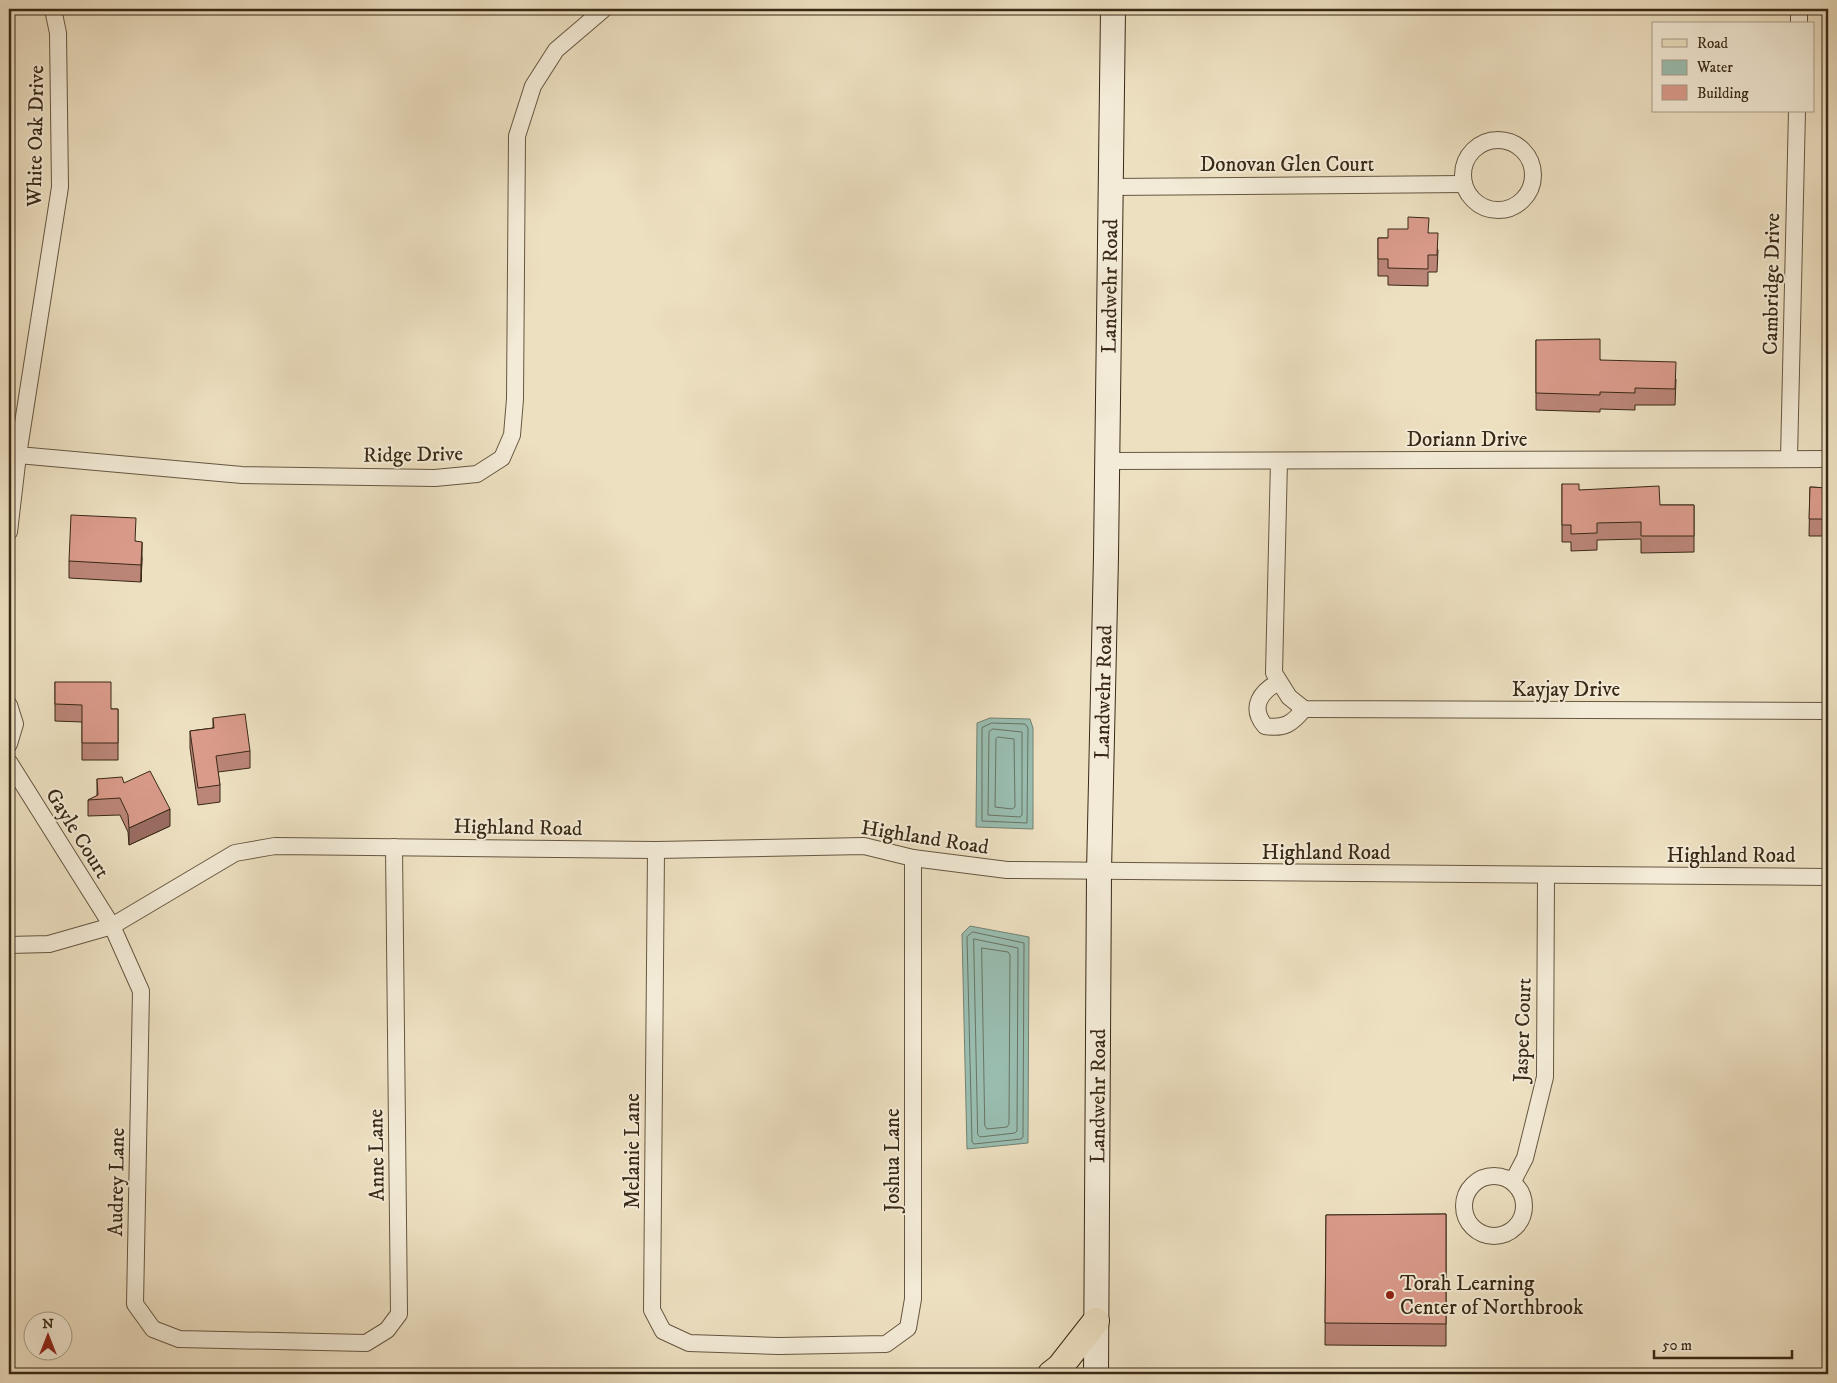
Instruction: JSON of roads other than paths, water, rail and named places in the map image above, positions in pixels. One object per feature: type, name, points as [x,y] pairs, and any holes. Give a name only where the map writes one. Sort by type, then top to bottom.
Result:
[{"type":"main road","name":"Landwehr Road","points":[[1096,1374],[1099,872],[1112,187],[1113,9]]},
{"type":"main road","points":[[1051,1374],[1060,1368],[1096,1321]]},
{"type":"street","name":"White Oak Drive","points":[[9,532],[18,454],[60,187],[58,33],[53,9]]},
{"type":"street","name":"Ridge Drive","points":[[18,454],[242,475],[435,478],[477,474],[502,458],[512,435],[514,399],[517,136],[533,86],[556,50],[604,9]]},
{"type":"street","points":[[1799,9],[1799,22]]},
{"type":"street","name":"Cambridge Drive","points":[[1789,458],[1797,112]]},
{"type":"street","points":[[1501,140],[1517,146],[1528,159],[1532,169],[1532,180],[1526,194],[1515,205],[1505,209],[1494,210],[1480,204],[1468,194],[1464,184],[1465,162],[1471,152],[1480,145],[1490,141],[1501,140]]},
{"type":"street","name":"Donovan Glen Court","points":[[1112,187],[1464,184]]},
{"type":"street","name":"Doriann Drive","points":[[1107,461],[1828,459]]},
{"type":"street","points":[[1279,461],[1274,673],[1289,697],[1304,709],[1294,721],[1286,726],[1264,726],[1260,721],[1257,708],[1260,698],[1266,689],[1279,682]]},
{"type":"street","points":[[9,705],[16,724],[9,744]]},
{"type":"street","name":"Kayjay Drive","points":[[1304,709],[1828,711]]},
{"type":"street","name":"Gayle Court","points":[[9,762],[112,926]]},
{"type":"street","name":"Highland Road","points":[[9,945],[49,944],[112,926],[235,853],[275,846],[656,850],[864,846],[913,858],[1007,870],[1828,877]]},
{"type":"street","name":"Anne Lane","points":[[262,1341],[366,1343],[387,1330],[399,1314],[394,847]]},
{"type":"street","name":"Melanie Lane","points":[[656,850],[652,1310],[663,1332],[689,1343],[779,1346]]},
{"type":"street","name":"Joshua Lane","points":[[779,1346],[886,1344],[908,1328],[913,1298],[913,858]]},
{"type":"street","name":"Jasper Court","points":[[1513,1182],[1525,1158],[1545,1078],[1546,875]]},
{"type":"street","name":"Audrey Lane","points":[[112,926],[141,991],[135,1304],[153,1329],[178,1339],[262,1341]]},
{"type":"water","points":[[990,718],[1030,719],[1033,728],[1033,829],[976,827],[977,723]]},
{"type":"water","points":[[970,926],[1029,937],[1028,1143],[967,1149],[962,934]]},
{"type":"place","name":"Torah Learning Center of Northbrook","points":[[1390,1295]]}]
